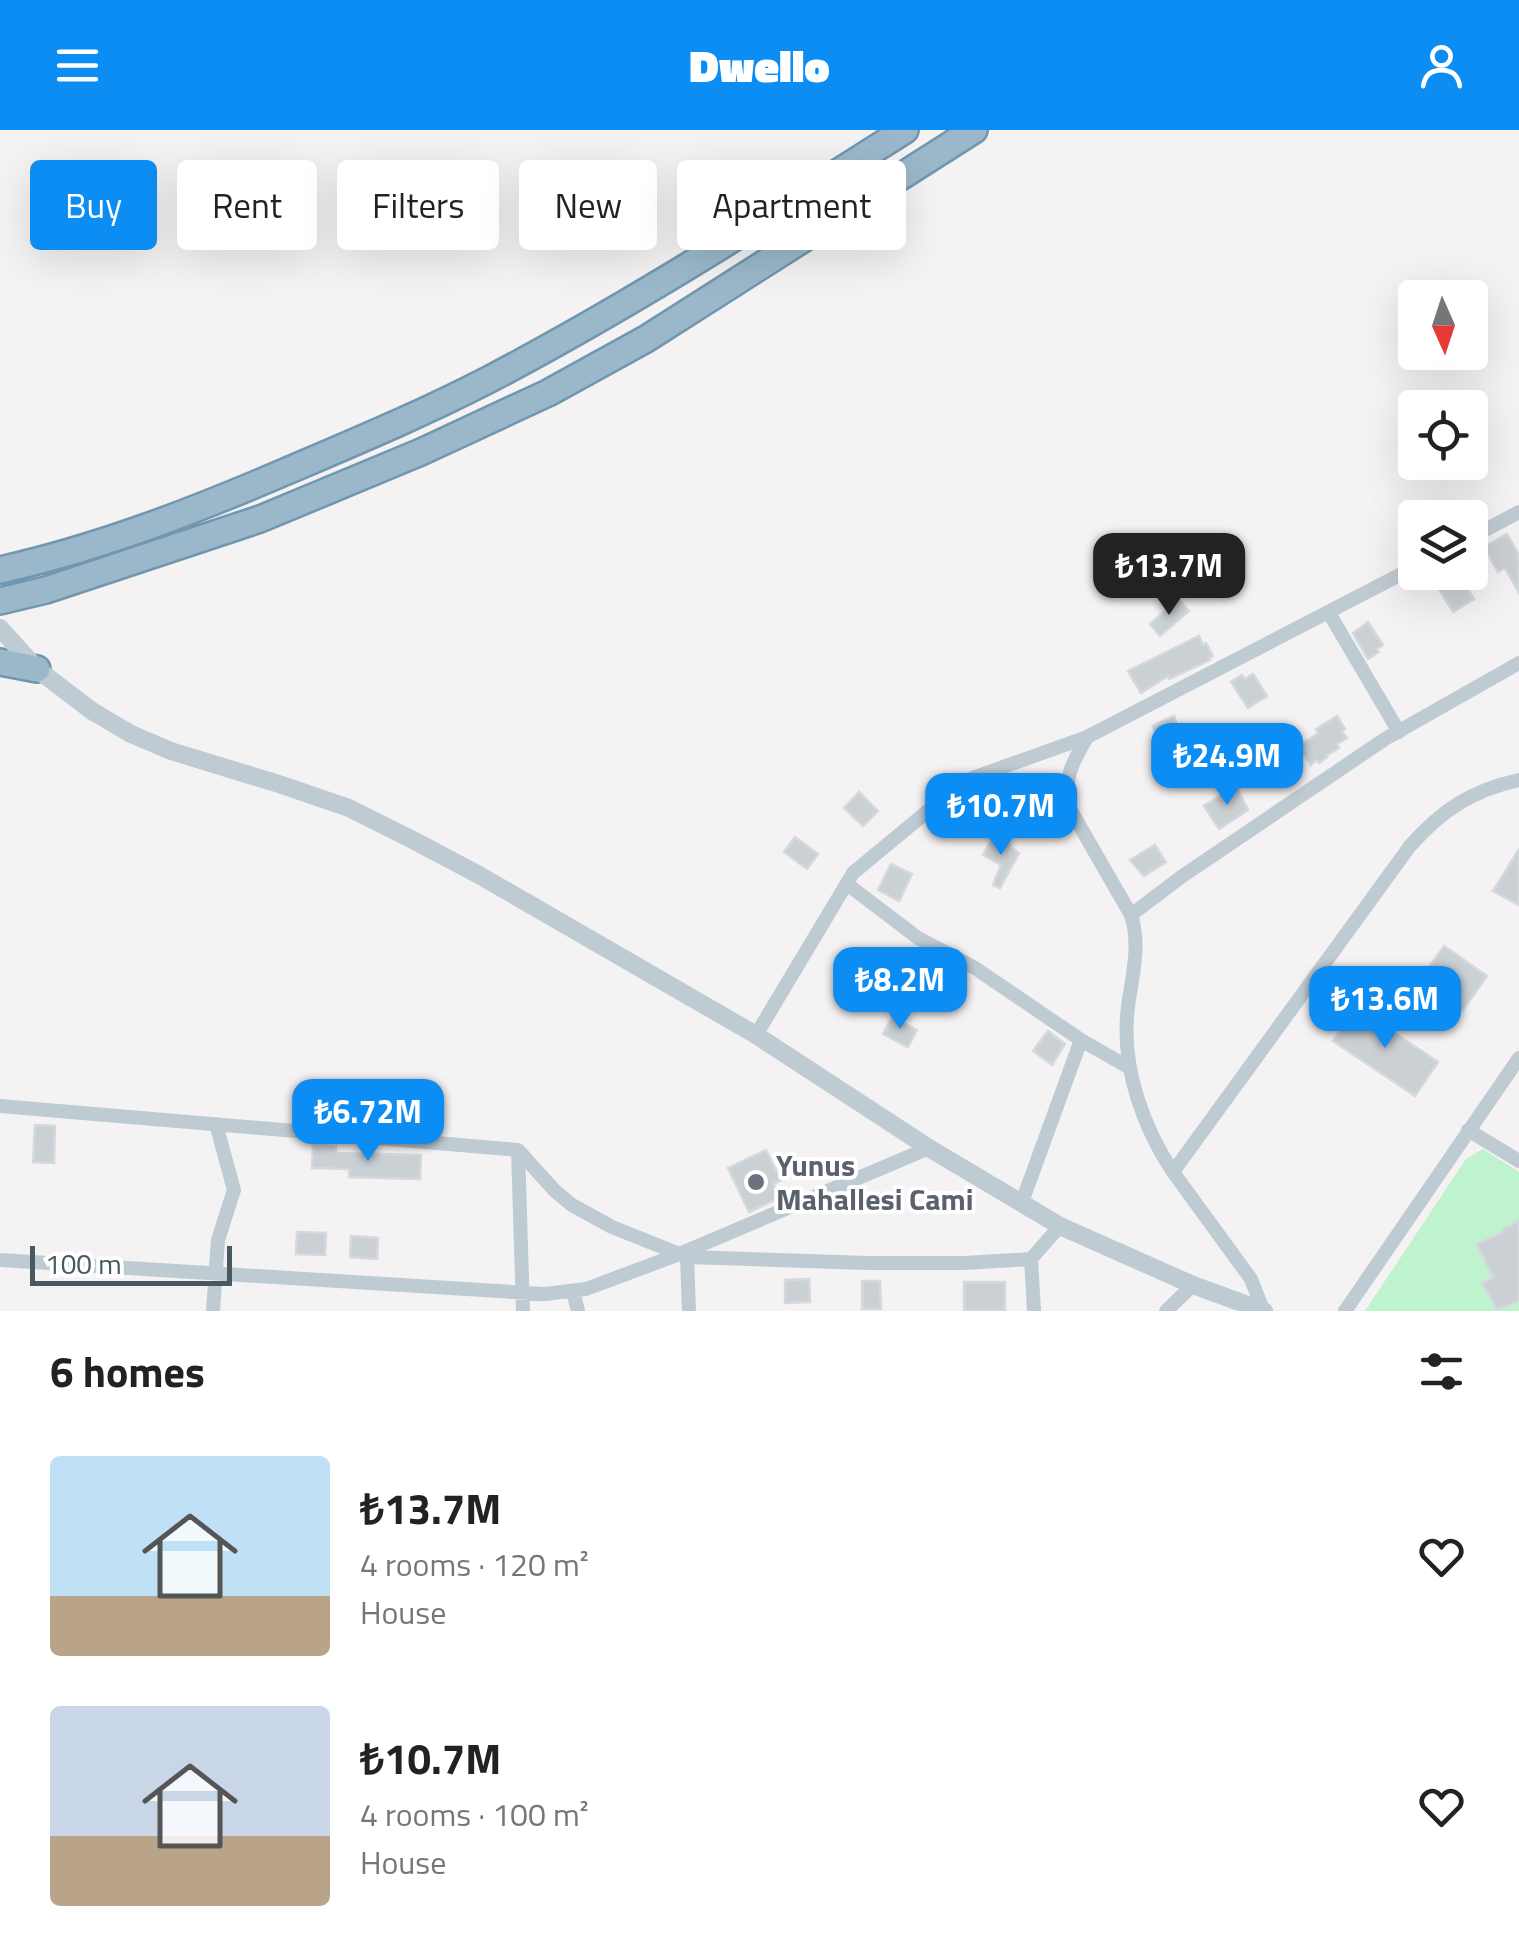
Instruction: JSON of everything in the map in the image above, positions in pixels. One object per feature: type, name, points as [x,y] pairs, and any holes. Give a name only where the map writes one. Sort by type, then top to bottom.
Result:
[{"type":"highway","points":[[0,570],[83,548],[170,518],[407,420],[617,308],[905,130]]},
{"type":"highway","points":[[0,601],[260,519],[548,394],[646,339],[974,130]]},
{"type":"highway","points":[[0,662],[37,670]]},
{"type":"street","points":[[1488,528],[1519,512]]},
{"type":"street","points":[[756,1035],[854,873],[964,781],[1087,737],[1398,576]]},
{"type":"street","points":[[1328,613],[1399,732]]},
{"type":"street","points":[[0,628],[37,670],[92,712],[131,734],[171,751],[349,808],[412,839],[756,1035],[929,1148],[1060,1226],[1193,1285],[1263,1311]]},
{"type":"street","points":[[1131,915],[1385,739],[1519,663]]},
{"type":"street","points":[[1087,737],[1068,772],[1066,791],[1070,809],[1136,930],[1137,959],[1127,1017],[1128,1067],[1153,1138],[1251,1280],[1263,1311]]},
{"type":"street","points":[[1173,1172],[1410,846],[1432,822],[1462,800],[1519,780]]},
{"type":"street","points":[[847,884],[918,938],[975,968],[1080,1040],[1128,1067]]},
{"type":"street","points":[[1022,1202],[1080,1040]]},
{"type":"street","points":[[1344,1311],[1519,1058]]},
{"type":"street","points":[[0,1106],[518,1150],[572,1205],[612,1227],[682,1256],[868,1263],[1031,1260]]},
{"type":"street","points":[[213,1311],[218,1240],[234,1190],[216,1124]]},
{"type":"street","points":[[1468,1130],[1519,1160]]},
{"type":"street","points":[[0,1260],[545,1294],[573,1291],[682,1256],[929,1148]]},
{"type":"street","points":[[518,1150],[523,1311]]},
{"type":"street","points":[[1034,1311],[1031,1260],[1060,1226]]},
{"type":"street","points":[[682,1256],[690,1311]]},
{"type":"street","points":[[1166,1311],[1193,1285]]},
{"type":"street","points":[[573,1291],[578,1311]]},
{"type":"green space","points":[[1483,1149],[1519,1172],[1519,1311],[1365,1311],[1466,1159]]},
{"type":"building","points":[[1507,534],[1519,555],[1519,593],[1505,568],[1498,572],[1488,554],[1488,545]]},
{"type":"building","points":[[1440,590],[1469,590],[1474,599],[1453,612]]},
{"type":"building","points":[[1179,600],[1189,611],[1160,636],[1150,624]]},
{"type":"building","points":[[1368,622],[1383,645],[1368,659],[1353,633]]},
{"type":"building","points":[[1199,636],[1213,656],[1210,660],[1169,679],[1168,676],[1141,693],[1128,671]]},
{"type":"building","points":[[1253,674],[1267,696],[1248,708],[1231,682]]},
{"type":"building","points":[[1174,716],[1186,736],[1161,748],[1153,726]]},
{"type":"building","points":[[1337,716],[1347,738],[1319,763],[1316,760],[1311,765],[1298,747]]},
{"type":"building","points":[[1236,786],[1248,810],[1219,829],[1204,806]]},
{"type":"building","points":[[859,792],[878,811],[863,826],[844,808]]},
{"type":"building","points":[[795,837],[818,854],[807,869],[784,852]]},
{"type":"building","points":[[993,837],[1019,853],[1000,888],[993,885],[1001,865],[983,855]]},
{"type":"building","points":[[1155,845],[1166,862],[1144,876],[1130,860]]},
{"type":"building","points":[[1519,849],[1519,905],[1493,891]]},
{"type":"building","points":[[891,864],[912,874],[899,901],[878,890]]},
{"type":"building","points":[[1444,946],[1487,976],[1463,1010],[1420,980]]},
{"type":"building","points":[[1356,1007],[1438,1062],[1415,1096],[1333,1041]]},
{"type":"building","points":[[892,1017],[917,1030],[908,1047],[883,1034]]},
{"type":"building","points":[[1048,1031],[1065,1044],[1052,1065],[1033,1051]]},
{"type":"building","points":[[35,1125],[55,1126],[54,1163],[33,1162]]},
{"type":"building","points":[[313,1145],[336,1146],[336,1153],[421,1155],[420,1179],[349,1177],[349,1169],[312,1168]]},
{"type":"building","name":"Yunus Mahallesi Cami","points":[[766,1150],[781,1180],[774,1184],[781,1197],[749,1212],[728,1168]]},
{"type":"building","points":[[1519,1221],[1519,1301],[1497,1310],[1482,1283],[1493,1278],[1477,1244]]},
{"type":"building","points":[[297,1232],[326,1233],[325,1255],[296,1254]]},
{"type":"building","points":[[351,1236],[378,1238],[377,1259],[350,1257]]},
{"type":"building","points":[[809,1279],[810,1302],[785,1303],[785,1280]]},
{"type":"building","points":[[862,1281],[880,1281],[881,1309],[862,1309]]},
{"type":"building","points":[[964,1282],[1005,1282],[1005,1311],[964,1311]]},
{"type":"place","name":"Yunus Mahallesi Cami","points":[[756,1182]]}]
